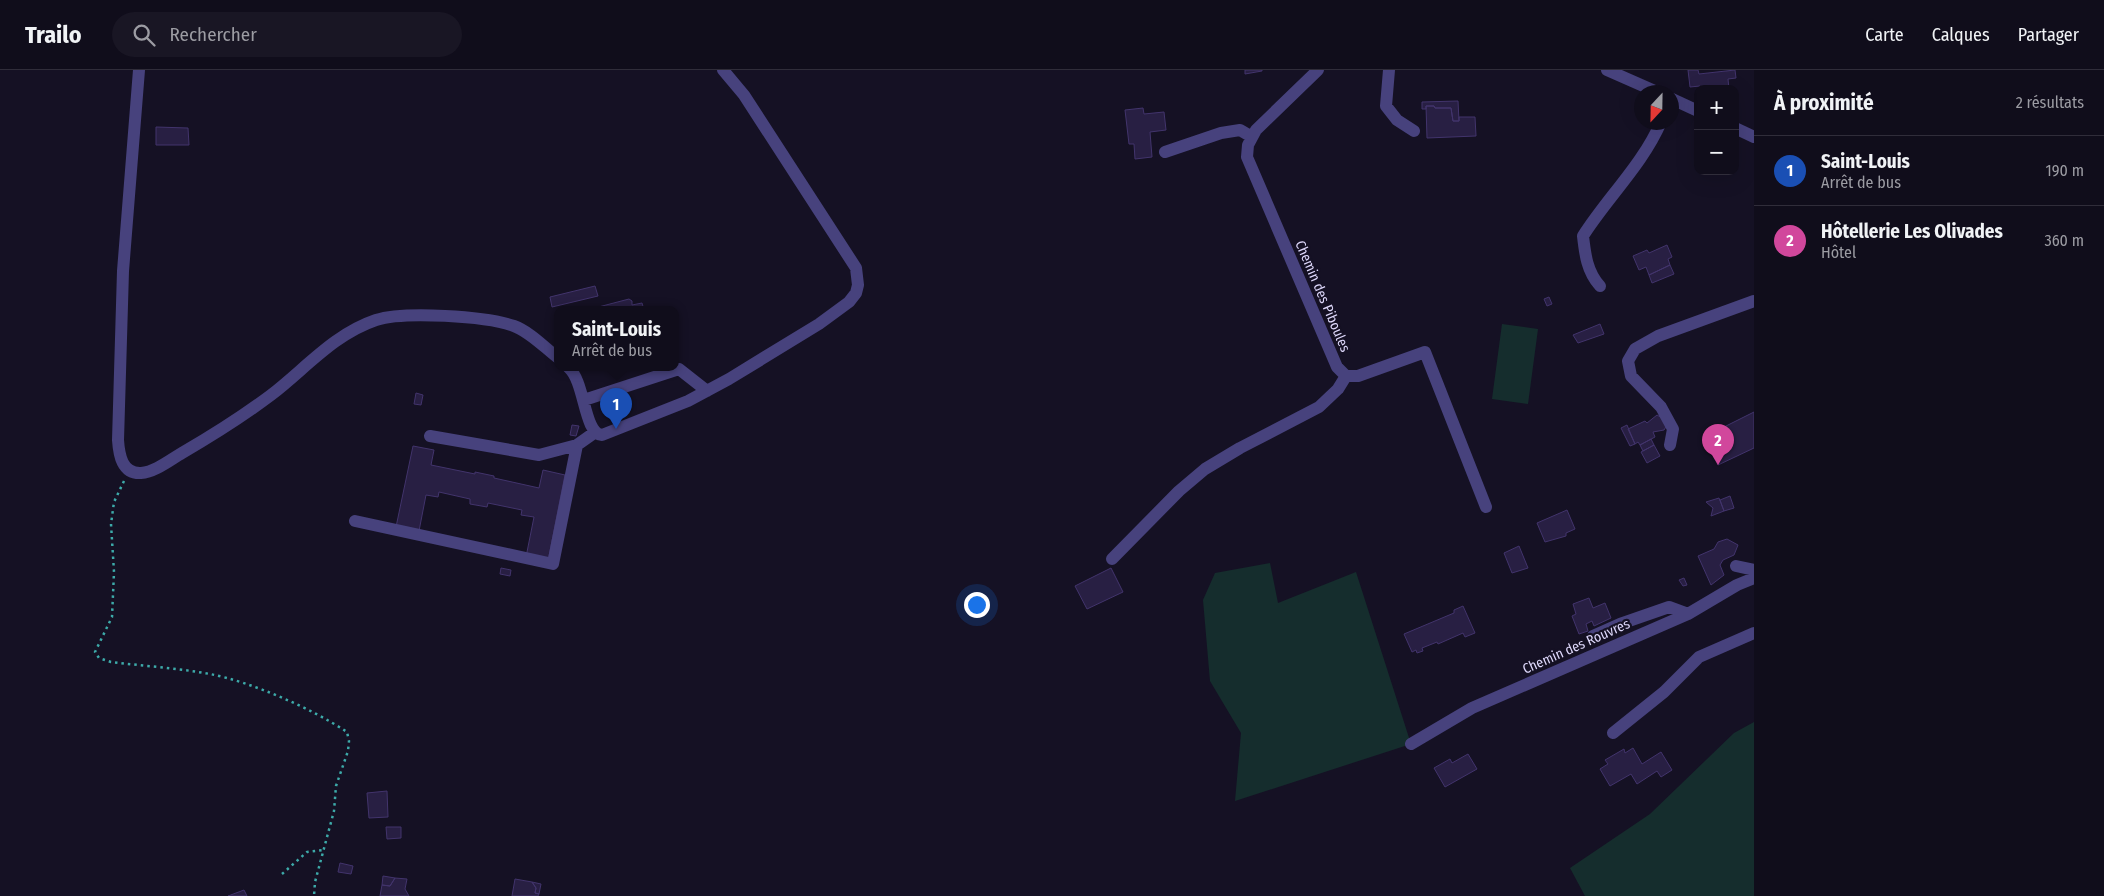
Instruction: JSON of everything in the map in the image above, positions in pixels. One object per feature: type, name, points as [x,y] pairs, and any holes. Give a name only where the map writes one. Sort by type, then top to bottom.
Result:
[{"type":"street","points":[[139,70],[123,271],[118,440],[122,464],[130,470],[142,473],[157,468],[226,426],[271,394],[333,344],[356,329],[391,316],[416,315],[496,321],[516,327],[554,355]]},
{"type":"street","points":[[572,371],[576,374],[590,426],[594,433],[602,435],[707,391],[819,324],[849,302],[856,293],[858,285],[856,268],[750,104],[723,70]]},
{"type":"street","points":[[1165,152],[1220,133],[1240,130],[1252,138],[1256,130],[1318,70]]},
{"type":"street","points":[[1389,70],[1386,106],[1397,120],[1414,131]]},
{"type":"street","points":[[1607,70],[1641,85]]},
{"type":"street","points":[[1679,102],[1694,109]]},
{"type":"street","points":[[1600,286],[1592,277],[1585,255],[1583,236],[1657,130]]},
{"type":"street","points":[[1739,130],[1754,137]]},
{"type":"street","name":"Chemin des Piboules","points":[[1252,138],[1248,145],[1247,157],[1337,367],[1346,376]]},
{"type":"street","points":[[1670,445],[1673,429],[1661,407],[1631,376],[1628,361],[1635,349],[1658,336],[1754,301]]},
{"type":"street","points":[[1112,560],[1179,491],[1205,469],[1240,448],[1319,407],[1338,388],[1346,376],[1358,376],[1425,352],[1486,507]]},
{"type":"street","points":[[679,369],[707,391]]},
{"type":"street","points":[[584,400],[673,371]]},
{"type":"street","points":[[430,436],[539,455],[577,446],[594,433]]},
{"type":"street","points":[[355,520],[553,564],[577,446]]},
{"type":"street","points":[[1736,566],[1754,570]]},
{"type":"street","name":"Chemin des Rouvres","points":[[1411,744],[1472,708],[1688,614],[1737,585],[1754,578]]},
{"type":"street","points":[[1594,636],[1620,624],[1669,607],[1688,614]]},
{"type":"street","points":[[1613,733],[1664,692],[1699,657],[1754,633]]},
{"type":"path","points":[[130,470],[120,486],[114,502],[111,524],[114,572],[112,616],[95,652],[99,658],[111,662],[208,674],[241,681],[331,721],[347,732],[349,741],[348,751],[336,786],[334,812],[315,882],[314,896]]},
{"type":"path","points":[[282,874],[307,852],[324,850]]},
{"type":"green space","points":[[1502,324],[1538,329],[1528,404],[1492,399]]},
{"type":"green space","points":[[1270,563],[1278,603],[1356,572],[1411,744],[1235,801],[1241,733],[1210,681],[1203,600],[1215,573]]},
{"type":"green space","points":[[1754,722],[1754,896],[1585,896],[1570,868],[1650,814],[1734,733]]},
{"type":"building","points":[[1245,70],[1262,70],[1262,71],[1245,74]]},
{"type":"building","points":[[1688,70],[1698,70],[1699,74],[1735,70],[1736,78],[1728,79],[1729,85],[1694,85],[1690,87]]},
{"type":"building","points":[[1458,101],[1459,121],[1453,121],[1451,108],[1426,106],[1426,109],[1422,109],[1422,102]]},
{"type":"building","points":[[1426,106],[1451,108],[1453,121],[1459,121],[1459,117],[1475,117],[1476,136],[1427,138]]},
{"type":"building","points":[[1143,108],[1144,114],[1164,112],[1166,130],[1150,132],[1152,157],[1135,159],[1134,144],[1129,144],[1125,110]]},
{"type":"building","points":[[156,127],[188,128],[189,145],[156,145]]},
{"type":"building","points":[[1667,245],[1672,257],[1668,259],[1670,265],[1649,275],[1646,267],[1639,270],[1633,256],[1647,250],[1649,253]]},
{"type":"building","points":[[1670,265],[1674,274],[1652,283],[1649,275]]},
{"type":"building","points":[[595,286],[598,296],[552,307],[550,297]]},
{"type":"building","points":[[1549,297],[1552,304],[1547,306],[1544,299]]},
{"type":"building","points":[[629,299],[632,301],[632,305],[642,303],[643,306],[602,306]]},
{"type":"building","points":[[1600,324],[1604,334],[1578,343],[1573,335]]},
{"type":"building","points":[[416,393],[423,395],[421,405],[414,404]]},
{"type":"building","points":[[1754,412],[1754,448],[1718,465],[1704,437]]},
{"type":"building","points":[[1657,415],[1669,422],[1664,430],[1653,432],[1655,437],[1640,445],[1638,442],[1635,444],[1628,429],[1645,421],[1647,423]]},
{"type":"building","points":[[572,425],[579,426],[576,436],[570,435]]},
{"type":"building","points":[[1627,425],[1635,444],[1630,446],[1621,428]]},
{"type":"building","points":[[1651,439],[1654,445],[1643,451],[1640,445]]},
{"type":"building","points":[[1654,445],[1660,456],[1647,463],[1641,452]]},
{"type":"building","points":[[413,446],[434,450],[431,465],[494,476],[494,478],[539,488],[543,470],[565,475],[548,561],[526,557],[534,517],[521,515],[522,510],[488,503],[487,507],[470,504],[470,499],[439,492],[438,497],[426,495],[419,531],[396,527]]},
{"type":"building","points":[[1730,496],[1734,508],[1724,511],[1720,500]]},
{"type":"building","points":[[1719,498],[1724,511],[1711,516],[1713,508],[1706,502]]},
{"type":"building","points":[[1567,510],[1575,529],[1566,533],[1566,536],[1545,542],[1537,523]]},
{"type":"building","points":[[1727,539],[1738,545],[1734,555],[1723,560],[1720,565],[1724,575],[1711,585],[1698,556],[1714,549],[1718,542]]},
{"type":"building","points":[[1519,546],[1528,568],[1512,573],[1504,553]]},
{"type":"building","points":[[501,568],[511,570],[510,576],[500,574]]},
{"type":"building","points":[[1111,568],[1123,592],[1087,609],[1075,586]]},
{"type":"building","points":[[1684,578],[1687,585],[1683,586],[1679,580]]},
{"type":"building","points":[[1589,598],[1593,608],[1605,603],[1611,618],[1594,626],[1592,621],[1586,624],[1588,631],[1579,634],[1572,616],[1576,614],[1573,604]]},
{"type":"building","points":[[1463,606],[1475,633],[1465,637],[1463,633],[1438,644],[1437,642],[1422,648],[1423,651],[1417,653],[1416,650],[1412,652],[1404,634],[1454,613],[1454,610]]},
{"type":"building","points":[[1633,748],[1642,764],[1661,752],[1672,770],[1661,777],[1657,771],[1637,784],[1631,774],[1610,786],[1600,769],[1608,764],[1605,760],[1624,749],[1625,753]]},
{"type":"building","points":[[1468,754],[1477,769],[1445,787],[1434,768],[1450,759],[1452,763]]},
{"type":"building","points":[[387,791],[388,817],[369,818],[367,793]]},
{"type":"building","points":[[386,827],[401,827],[401,838],[387,839]]},
{"type":"building","points":[[340,863],[353,866],[351,874],[338,872]]},
{"type":"building","points":[[383,876],[395,878],[390,886],[382,885]]},
{"type":"building","points":[[395,878],[407,879],[405,889],[409,896],[380,896],[382,885],[390,886]]},
{"type":"building","points":[[515,879],[532,882],[536,888],[535,893],[539,894],[538,896],[512,896]]},
{"type":"building","points":[[532,882],[541,884],[539,894],[535,893],[536,888]]},
{"type":"building","points":[[244,890],[247,896],[228,896]]},
{"type":"place","name":"Saint-Louis","points":[[616,429]]},
{"type":"place","name":"Hôtellerie Les Olivades","points":[[1718,465]]}]
